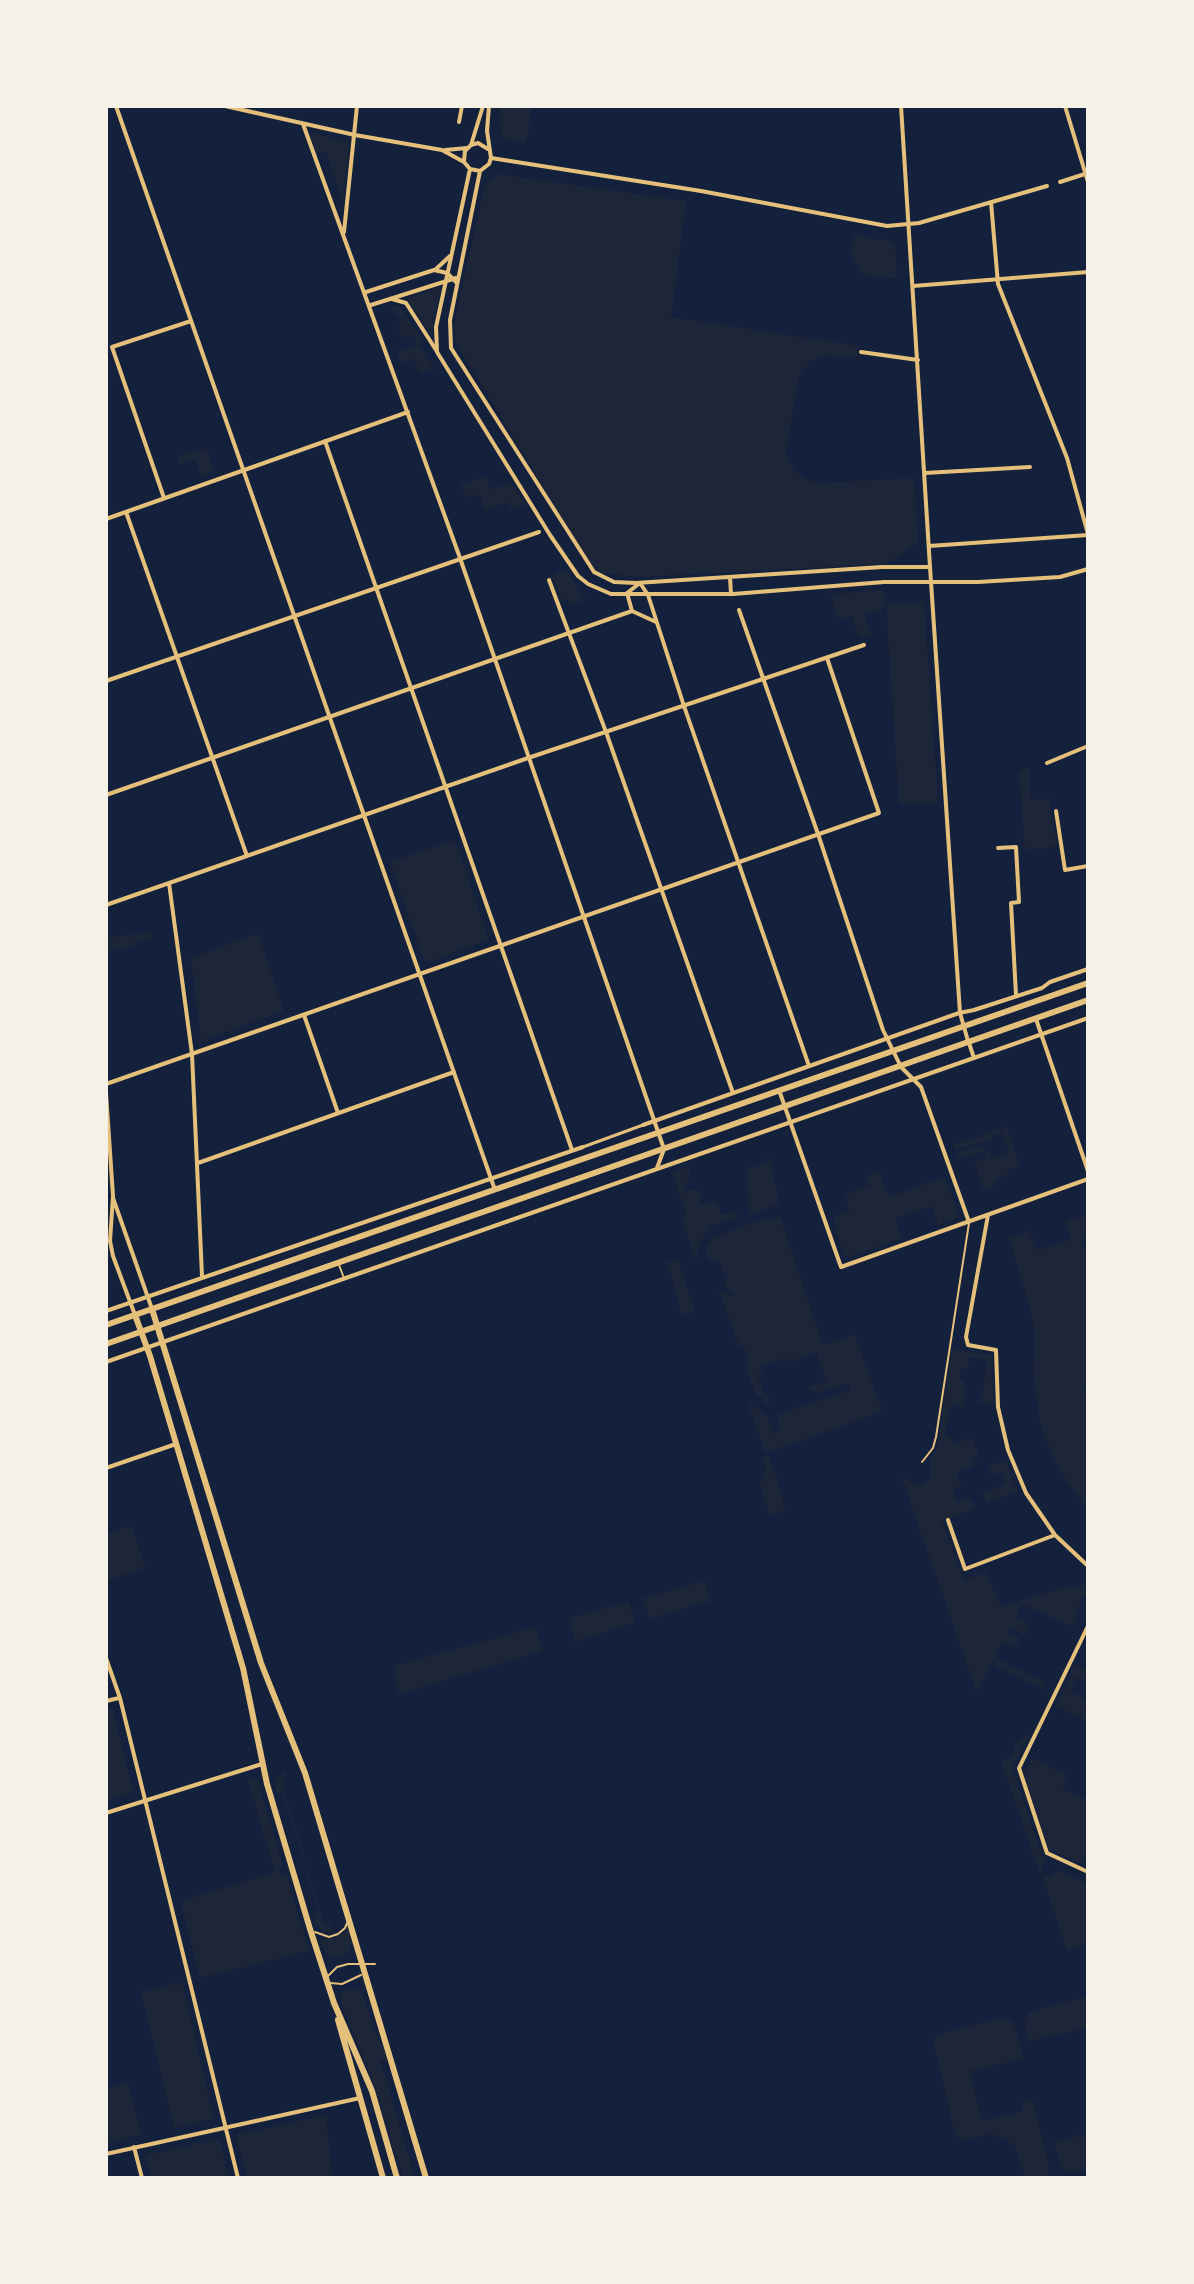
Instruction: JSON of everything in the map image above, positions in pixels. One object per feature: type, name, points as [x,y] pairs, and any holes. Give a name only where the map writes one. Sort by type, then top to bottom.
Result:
[{"type":"main road","points":[[106,1325],[1088,983]]},
{"type":"main road","points":[[106,1344],[1088,1000]]},
{"type":"main road","points":[[152,1309],[261,1663],[305,1773],[426,2178]]},
{"type":"main road","points":[[135,1315],[243,1668],[262,1764],[383,2178]]},
{"type":"main road","points":[[334,2003],[372,2091],[397,2178]]},
{"type":"street","points":[[116,106],[495,1190]]},
{"type":"street","points":[[225,106],[355,135],[442,150],[478,143],[488,149]]},
{"type":"street","points":[[343,234],[357,106]]},
{"type":"street","points":[[459,122],[462,106]]},
{"type":"street","points":[[464,162],[483,106]]},
{"type":"street","points":[[489,106],[488,149],[491,158],[480,171],[449,332],[456,356],[587,565],[602,578],[625,583],[882,567],[930,567]]},
{"type":"street","points":[[901,106],[960,1013],[974,1058]]},
{"type":"street","points":[[1065,106],[1088,182]]},
{"type":"street","points":[[303,124],[370,302],[664,1149],[657,1168]]},
{"type":"street","points":[[442,150],[464,162],[470,169],[480,171]]},
{"type":"street","points":[[491,158],[701,191],[887,226],[907,224],[1047,186]]},
{"type":"street","points":[[437,352],[436,327],[470,169]]},
{"type":"street","points":[[1060,182],[1086,173]]},
{"type":"street","points":[[929,546],[1088,534],[1067,458],[997,280],[991,202]]},
{"type":"street","points":[[366,292],[430,271],[451,254]]},
{"type":"street","points":[[430,271],[447,273],[457,285]]},
{"type":"street","points":[[913,286],[1088,272]]},
{"type":"street","points":[[370,302],[446,282],[459,274]]},
{"type":"street","points":[[390,299],[406,303],[578,576],[599,591],[648,595],[731,594],[884,582],[1060,577],[1088,569]]},
{"type":"street","points":[[164,498],[112,347],[191,321]]},
{"type":"street","points":[[861,352],[918,360]]},
{"type":"street","points":[[106,519],[408,412]]},
{"type":"street","points":[[325,441],[572,1150]]},
{"type":"street","points":[[925,473],[1030,467]]},
{"type":"street","points":[[126,512],[179,655],[247,856]]},
{"type":"street","points":[[106,681],[539,532]]},
{"type":"street","points":[[730,577],[731,594]]},
{"type":"street","points":[[549,580],[733,1093]]},
{"type":"street","points":[[627,593],[640,583]]},
{"type":"street","points":[[640,583],[648,595],[809,1066]]},
{"type":"street","points":[[627,593],[632,611]]},
{"type":"street","points":[[739,610],[887,1038],[901,1067],[921,1087],[969,1222]]},
{"type":"street","points":[[106,795],[632,611],[656,622]]},
{"type":"street","points":[[106,905],[864,645]]},
{"type":"street","points":[[106,1084],[879,813],[827,658]]},
{"type":"street","points":[[1047,763],[1088,746]]},
{"type":"street","points":[[1056,811],[1065,870],[1088,866]]},
{"type":"street","points":[[998,848],[1016,847],[1019,902],[1011,903],[1016,996]]},
{"type":"street","points":[[169,883],[192,1054],[202,1276]]},
{"type":"street","points":[[106,1311],[1088,969]]},
{"type":"street","points":[[304,1015],[338,1113]]},
{"type":"street","points":[[106,1362],[1088,1018]]},
{"type":"street","points":[[1036,1019],[1088,1171]]},
{"type":"street","points":[[198,1163],[454,1072]]},
{"type":"street","points":[[779,1090],[841,1267],[1088,1179]]},
{"type":"street","points":[[106,1093],[113,1196],[110,1241],[135,1315]]},
{"type":"street","points":[[113,1196],[152,1309]]},
{"type":"street","points":[[988,1215],[966,1337],[968,1345],[996,1350],[998,1407],[1008,1450],[1026,1493],[1055,1535],[1088,1566]]},
{"type":"street","points":[[106,1468],[176,1444]]},
{"type":"street","points":[[948,1520],[965,1569],[1055,1535]]},
{"type":"street","points":[[1088,1626],[1019,1768],[1047,1853],[1088,1872]]},
{"type":"street","points":[[106,1658],[120,1698],[238,2178]]},
{"type":"street","points":[[106,1701],[120,1698]]},
{"type":"street","points":[[106,1813],[262,1764]]},
{"type":"street","points":[[106,2154],[360,2098]]},
{"type":"street","points":[[134,2147],[142,2178]]},
{"type":"lane","points":[[922,1462],[933,1448],[936,1437],[969,1222]]},
{"type":"lane","points":[[339,1264],[344,1278]]},
{"type":"lane","points":[[310,1929],[329,1937],[345,1928],[349,1918]]},
{"type":"lane","points":[[375,1964],[365,1973],[342,1984],[326,1980],[337,1967],[375,1964]]},
{"type":"shaded area","points":[[500,106],[532,106],[526,143],[501,138]]},
{"type":"shaded area","points":[[315,133],[349,143],[343,204],[326,153],[316,152],[310,138]]},
{"type":"shaded area","points":[[497,174],[686,201],[671,317],[859,346],[857,359],[826,355],[803,369],[786,454],[796,472],[818,483],[914,478],[918,542],[882,564],[638,577],[601,573],[589,562],[456,343],[454,323],[485,184]]},
{"type":"shaded area","points":[[854,235],[895,242],[897,279],[862,275],[851,255]]},
{"type":"shaded area","points":[[441,287],[432,329],[432,337],[407,299]]},
{"type":"shaded area","points":[[394,305],[401,307],[423,342],[419,345],[434,368],[420,373],[414,358],[401,363],[397,352],[417,345],[413,334],[407,337],[400,334],[398,325],[402,323],[399,316],[388,308]]},
{"type":"shaded area","points":[[206,448],[214,471],[201,476],[195,459],[180,464],[177,456]]},
{"type":"shaded area","points":[[486,476],[490,490],[511,483],[526,506],[510,509],[507,502],[485,510],[479,494],[467,498],[461,484]]},
{"type":"shaded area","points":[[565,568],[585,600],[570,605],[568,599],[561,601],[552,576]]},
{"type":"shaded area","points":[[884,590],[885,608],[865,615],[871,634],[860,638],[852,616],[838,620],[830,594]]},
{"type":"shaded area","points":[[924,602],[938,803],[899,804],[886,603]]},
{"type":"shaded area","points":[[1029,768],[1031,800],[1049,799],[1057,843],[1054,847],[1025,850],[1019,772]]},
{"type":"shaded area","points":[[455,840],[489,940],[425,963],[390,862]]},
{"type":"shaded area","points":[[151,932],[152,938],[134,941],[134,947],[106,951],[106,938]]},
{"type":"shaded area","points":[[258,933],[284,1011],[201,1041],[191,958]]},
{"type":"shaded area","points":[[1007,1127],[1020,1166],[1008,1170],[1009,1174],[997,1179],[993,1186],[978,1192],[983,1188],[974,1162],[986,1158],[986,1154],[983,1152],[958,1159],[956,1154],[978,1146],[996,1157],[1002,1155],[1008,1151],[1002,1133],[992,1136],[991,1140],[955,1150],[953,1145]]},
{"type":"shaded area","points":[[770,1158],[779,1204],[749,1215],[747,1169],[767,1163]]},
{"type":"shaded area","points":[[687,1167],[691,1170],[684,1189],[701,1191],[700,1204],[714,1201],[719,1203],[720,1214],[738,1213],[738,1217],[709,1227],[710,1231],[700,1240],[696,1260],[681,1219],[687,1217],[672,1172]]},
{"type":"shaded area","points":[[879,1171],[889,1197],[945,1177],[959,1217],[939,1225],[931,1206],[895,1219],[902,1238],[849,1257],[843,1254],[833,1216],[850,1210],[845,1196],[869,1185],[866,1176]]},
{"type":"shaded area","points":[[1088,1214],[1088,1235],[1081,1242],[1088,1250],[1088,1387],[1083,1384],[1088,1398],[1088,1511],[1058,1468],[1040,1424],[1033,1368],[1035,1337],[1032,1315],[1009,1238],[1028,1231],[1038,1251],[1071,1239],[1065,1221]]},
{"type":"shaded area","points":[[780,1216],[823,1345],[855,1334],[882,1412],[765,1453],[747,1401],[768,1417],[773,1434],[780,1432],[777,1417],[780,1414],[851,1390],[848,1383],[819,1393],[818,1390],[810,1392],[809,1387],[827,1380],[816,1352],[788,1362],[786,1357],[761,1366],[763,1372],[757,1374],[765,1396],[770,1394],[768,1405],[756,1395],[745,1365],[750,1365],[745,1348],[739,1346],[719,1291],[732,1296],[736,1294],[724,1286],[728,1274],[720,1270],[722,1264],[708,1258],[706,1248],[714,1237]]},
{"type":"shaded area","points":[[678,1259],[695,1311],[682,1315],[667,1262]]},
{"type":"shaded area","points":[[952,1349],[992,1355],[993,1404],[978,1402],[982,1398],[987,1360],[969,1357],[967,1369],[961,1369],[959,1379],[965,1382],[964,1406],[950,1405],[945,1436],[955,1444],[972,1438],[980,1457],[972,1460],[974,1466],[957,1473],[961,1487],[953,1490],[957,1502],[970,1498],[975,1508],[942,1521],[964,1580],[986,1572],[1001,1607],[1070,1585],[1072,1589],[1088,1583],[1088,1596],[1078,1599],[1081,1610],[1077,1608],[1077,1618],[1072,1627],[1022,1604],[1016,1617],[1029,1623],[1024,1634],[1010,1627],[1008,1632],[1020,1638],[1015,1648],[1003,1642],[977,1693],[901,1476],[918,1486],[925,1484],[931,1476],[930,1460],[937,1447]]},
{"type":"shaded area","points":[[769,1455],[786,1510],[769,1515],[760,1483],[766,1471],[762,1457]]},
{"type":"shaded area","points":[[1005,1460],[1018,1492],[987,1503],[983,1493],[1006,1484],[1001,1472],[991,1475],[988,1466]]},
{"type":"shaded area","points":[[132,1525],[145,1568],[106,1581],[106,1534]]},
{"type":"shaded area","points":[[705,1581],[710,1601],[649,1619],[643,1598]]},
{"type":"shaded area","points":[[629,1602],[635,1623],[575,1641],[568,1618]]},
{"type":"shaded area","points":[[535,1627],[543,1651],[399,1694],[393,1666]]},
{"type":"shaded area","points":[[996,1658],[1045,1682],[1042,1689],[993,1665]]},
{"type":"shaded area","points":[[1073,1664],[1088,1671],[1088,1682],[1077,1677],[1070,1691],[1088,1700],[1088,1721],[1056,1706],[1072,1674]]},
{"type":"shaded area","points":[[112,1708],[133,1791],[106,1802],[106,1710]]},
{"type":"shaded area","points":[[1028,1732],[1012,1768],[1042,1856],[1047,1858],[1040,1873],[1001,1761],[1011,1758],[1015,1749],[1013,1741],[1019,1743]]},
{"type":"shaded area","points":[[1032,1758],[1067,1775],[1062,1788],[1088,1800],[1088,1851],[1082,1864],[1049,1849],[1024,1775]]},
{"type":"shaded area","points":[[285,1771],[286,1777],[281,1779],[324,1924],[330,1923],[333,1932],[322,1932],[312,1913],[319,1913],[283,1793],[276,1792],[275,1780]]},
{"type":"shaded area","points":[[257,1778],[283,1867],[279,1868],[281,1876],[286,1875],[309,1951],[200,1978],[181,1901],[275,1872],[248,1780]]},
{"type":"shaded area","points":[[1058,1870],[1088,1884],[1088,1944],[1067,1950],[1041,1874],[1051,1877]]},
{"type":"shaded area","points":[[348,1929],[352,1944],[348,1953],[338,1958],[326,1954],[319,1938],[334,1939]]},
{"type":"shaded area","points":[[182,1982],[214,2119],[174,2128],[141,1992]]},
{"type":"shaded area","points":[[353,1988],[363,1994],[373,2028],[383,2047],[387,2061],[380,2060],[415,2178],[403,2178],[375,2086],[341,2003],[343,1992]]},
{"type":"shaded area","points":[[1088,1996],[1088,2028],[1028,2041],[1024,2022],[1029,2012]]},
{"type":"shaded area","points":[[1005,2017],[1014,2024],[1024,2059],[970,2071],[982,2121],[1023,2111],[1022,2102],[1033,2100],[1049,2164],[1045,2178],[1025,2177],[1016,2148],[1005,2138],[990,2134],[963,2140],[955,2134],[933,2040],[939,2034]]},
{"type":"shaded area","points":[[128,2083],[142,2135],[106,2143],[106,2088]]},
{"type":"shaded area","points":[[326,2115],[332,2176],[247,2178],[236,2135]]},
{"type":"shaded area","points":[[1088,2133],[1088,2169],[1067,2172],[1061,2167],[1054,2142]]},
{"type":"shaded area","points":[[219,2139],[229,2178],[151,2178],[145,2155]]}]
